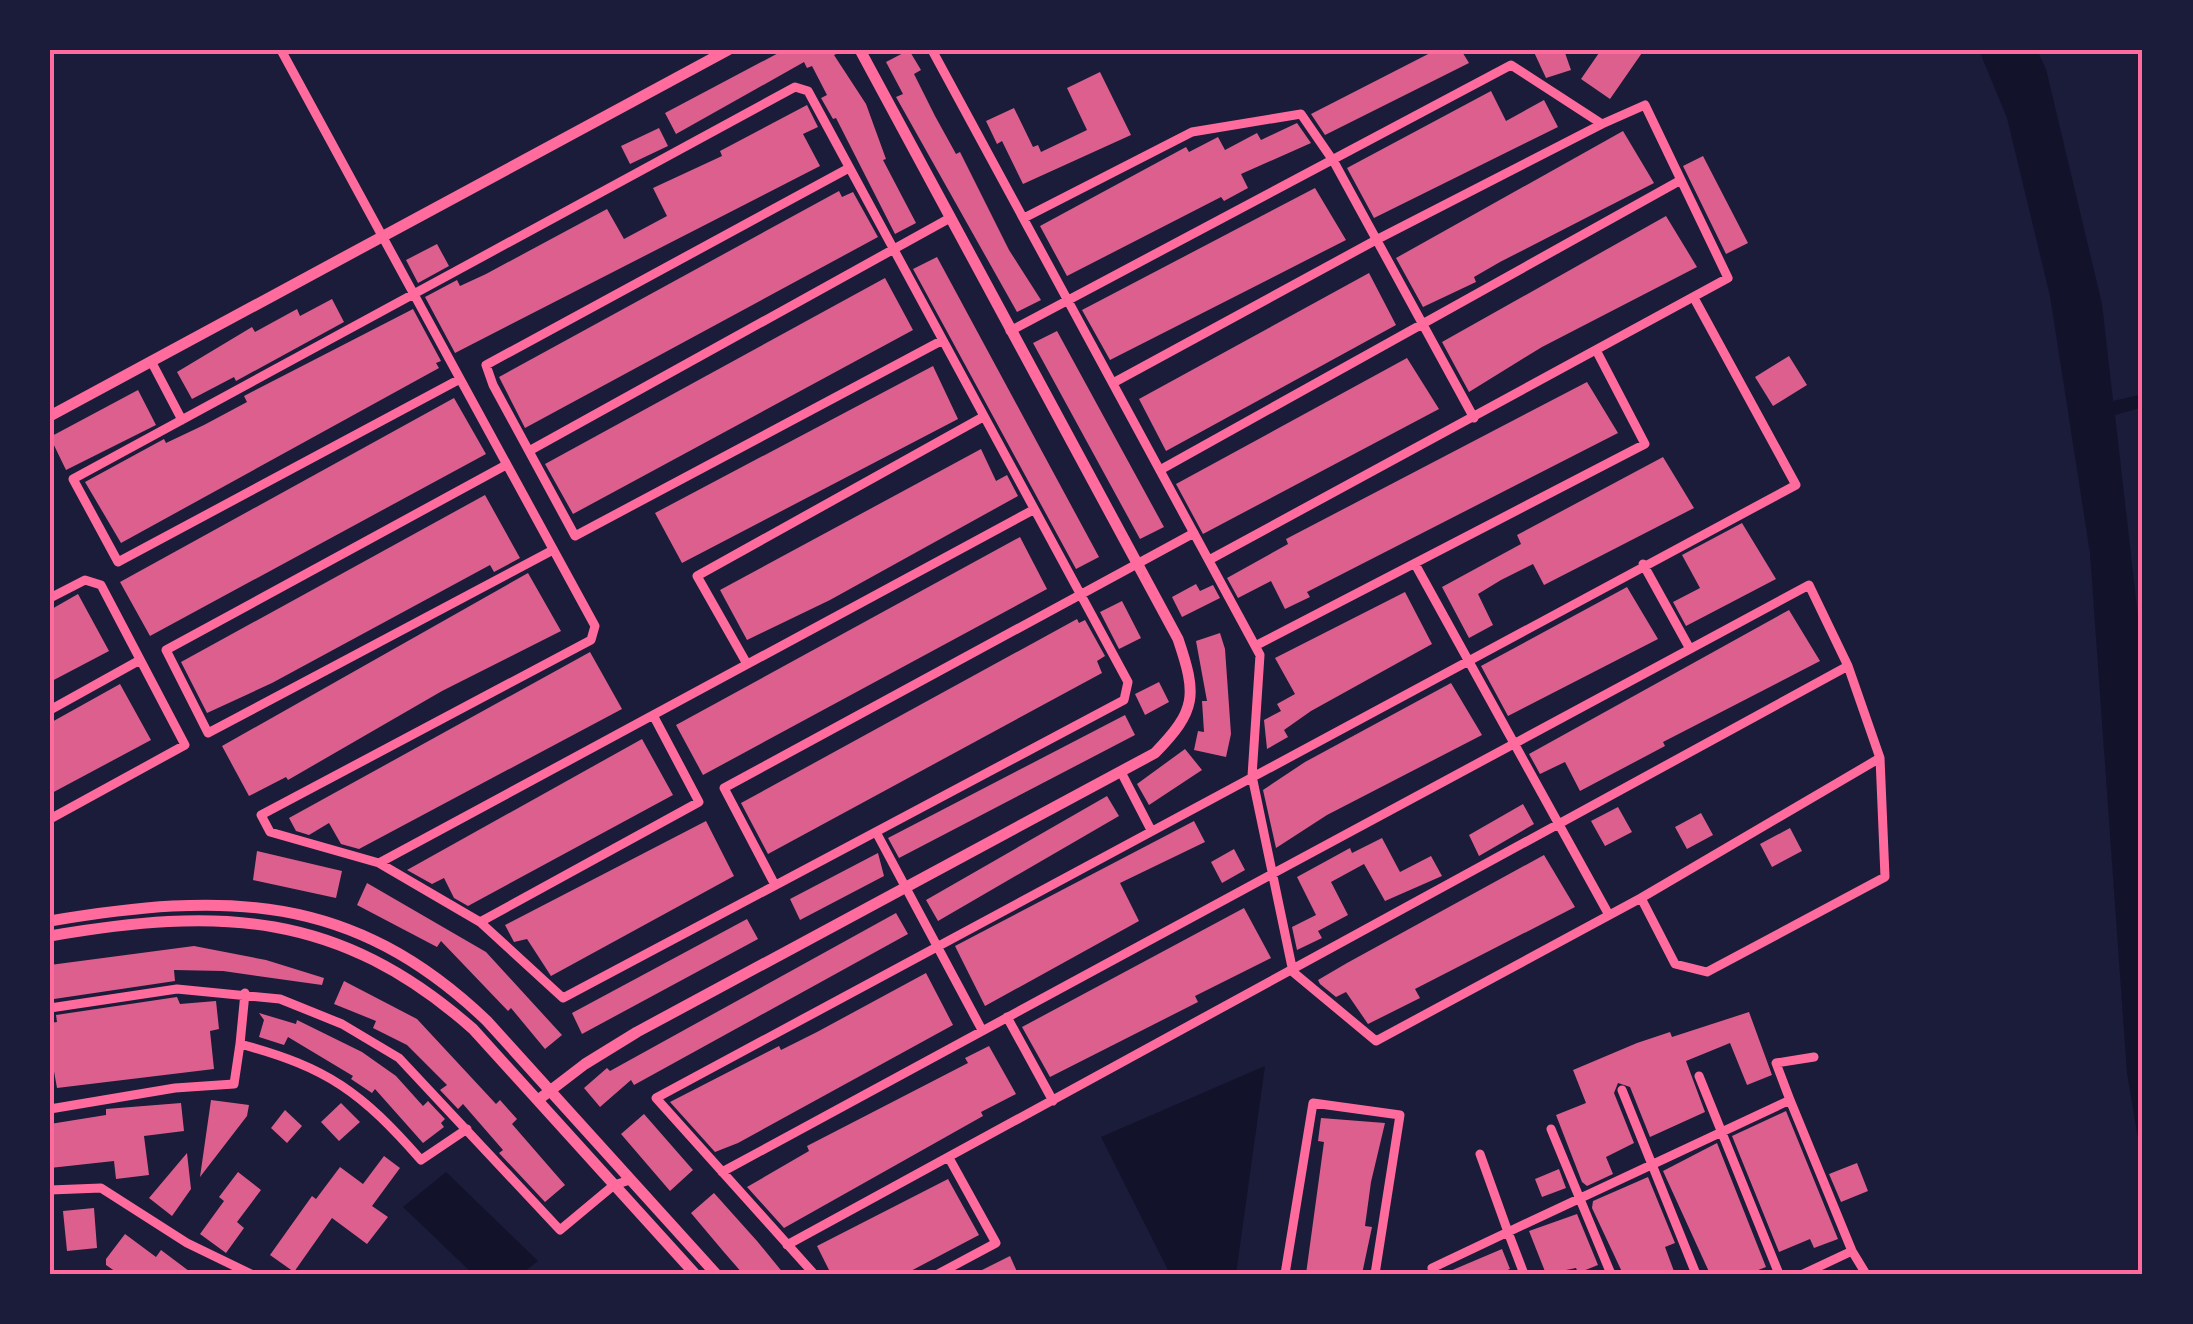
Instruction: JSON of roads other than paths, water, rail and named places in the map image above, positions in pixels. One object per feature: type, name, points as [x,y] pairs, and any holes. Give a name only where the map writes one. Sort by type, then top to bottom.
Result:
[{"type":"street","points":[[281,50],[382,235],[413,293],[460,379],[506,464],[595,626],[590,640],[261,815],[270,832],[380,863],[480,922],[564,998],[1124,700],[1128,682],[808,91],[795,87],[413,293],[74,479],[118,562],[460,379]]},
{"type":"street","points":[[50,416],[728,50]]},
{"type":"street","points":[[538,1100],[622,1040],[1155,753],[1186,721],[1193,684],[1178,639],[861,50]]},
{"type":"street","points":[[932,50],[1260,655],[1252,776],[1292,972],[1376,1041],[1641,898],[1880,758]]},
{"type":"street","points":[[1010,330],[1511,65],[1602,124]]},
{"type":"street","points":[[1114,383],[1376,240],[1646,105],[1728,278],[1209,560]]},
{"type":"street","points":[[1024,218],[1192,132],[1302,114],[1334,162],[1474,418]]},
{"type":"street","points":[[849,168],[486,365],[529,451],[575,536],[941,341]]},
{"type":"street","points":[[1160,470],[1681,180]]},
{"type":"street","points":[[529,451],[950,218]]},
{"type":"street","points":[[814,1274],[656,1098],[1796,485],[1694,298]]},
{"type":"street","points":[[1255,646],[1645,444],[1596,350]]},
{"type":"street","points":[[151,361],[182,420]]},
{"type":"street","points":[[747,664],[698,576],[983,417]]},
{"type":"street","points":[[506,464],[166,650],[208,733],[553,550]]},
{"type":"street","points":[[380,863],[1033,510]]},
{"type":"street","points":[[775,885],[724,788],[1194,533]]},
{"type":"street","points":[[1415,564],[1609,915]]},
{"type":"street","points":[[1644,564],[1690,649]]},
{"type":"street","points":[[50,598],[85,580],[101,585],[185,746],[50,819]]},
{"type":"street","points":[[722,1172],[1809,585],[1848,666],[1880,758],[1886,877],[1707,972],[1675,964],[1641,898]]},
{"type":"street","points":[[50,710],[140,660]]},
{"type":"street","points":[[788,1245],[1848,666]]},
{"type":"street","points":[[480,922],[699,802],[653,715]]},
{"type":"street","points":[[1120,772],[1151,830]]},
{"type":"street","points":[[876,832],[982,1030]]},
{"type":"street","points":[[50,921],[207,902],[305,916],[366,938],[423,967],[487,1020],[716,1274]]},
{"type":"street","points":[[50,936],[168,919],[254,922],[298,931],[385,965],[442,1002],[538,1100],[696,1274]]},
{"type":"street","points":[[50,1008],[177,988],[280,999],[342,1024],[399,1058],[560,1230],[614,1185],[630,1180]]},
{"type":"street","points":[[50,1109],[175,1088],[234,1084],[245,993]]},
{"type":"street","points":[[1007,1017],[1053,1102]]},
{"type":"street","points":[[240,1044],[297,1059],[338,1080],[372,1104],[422,1160],[466,1129]]},
{"type":"street","points":[[1814,1058],[1776,1063],[1852,1252],[1866,1274]]},
{"type":"street","points":[[1699,1076],[1779,1274]]},
{"type":"street","points":[[1622,1090],[1696,1274]]},
{"type":"street","points":[[1434,1274],[1432,1268],[1790,1100]]},
{"type":"street","points":[[1285,1274],[1314,1103],[1400,1115],[1374,1274]]},
{"type":"street","points":[[1550,1130],[1611,1274]]},
{"type":"street","points":[[1480,1154],[1524,1274]]},
{"type":"street","points":[[938,1274],[996,1244],[949,1158]]},
{"type":"street","points":[[50,1190],[100,1188],[187,1243],[252,1274]]},
{"type":"street","points":[[1803,1274],[1852,1252]]}]
